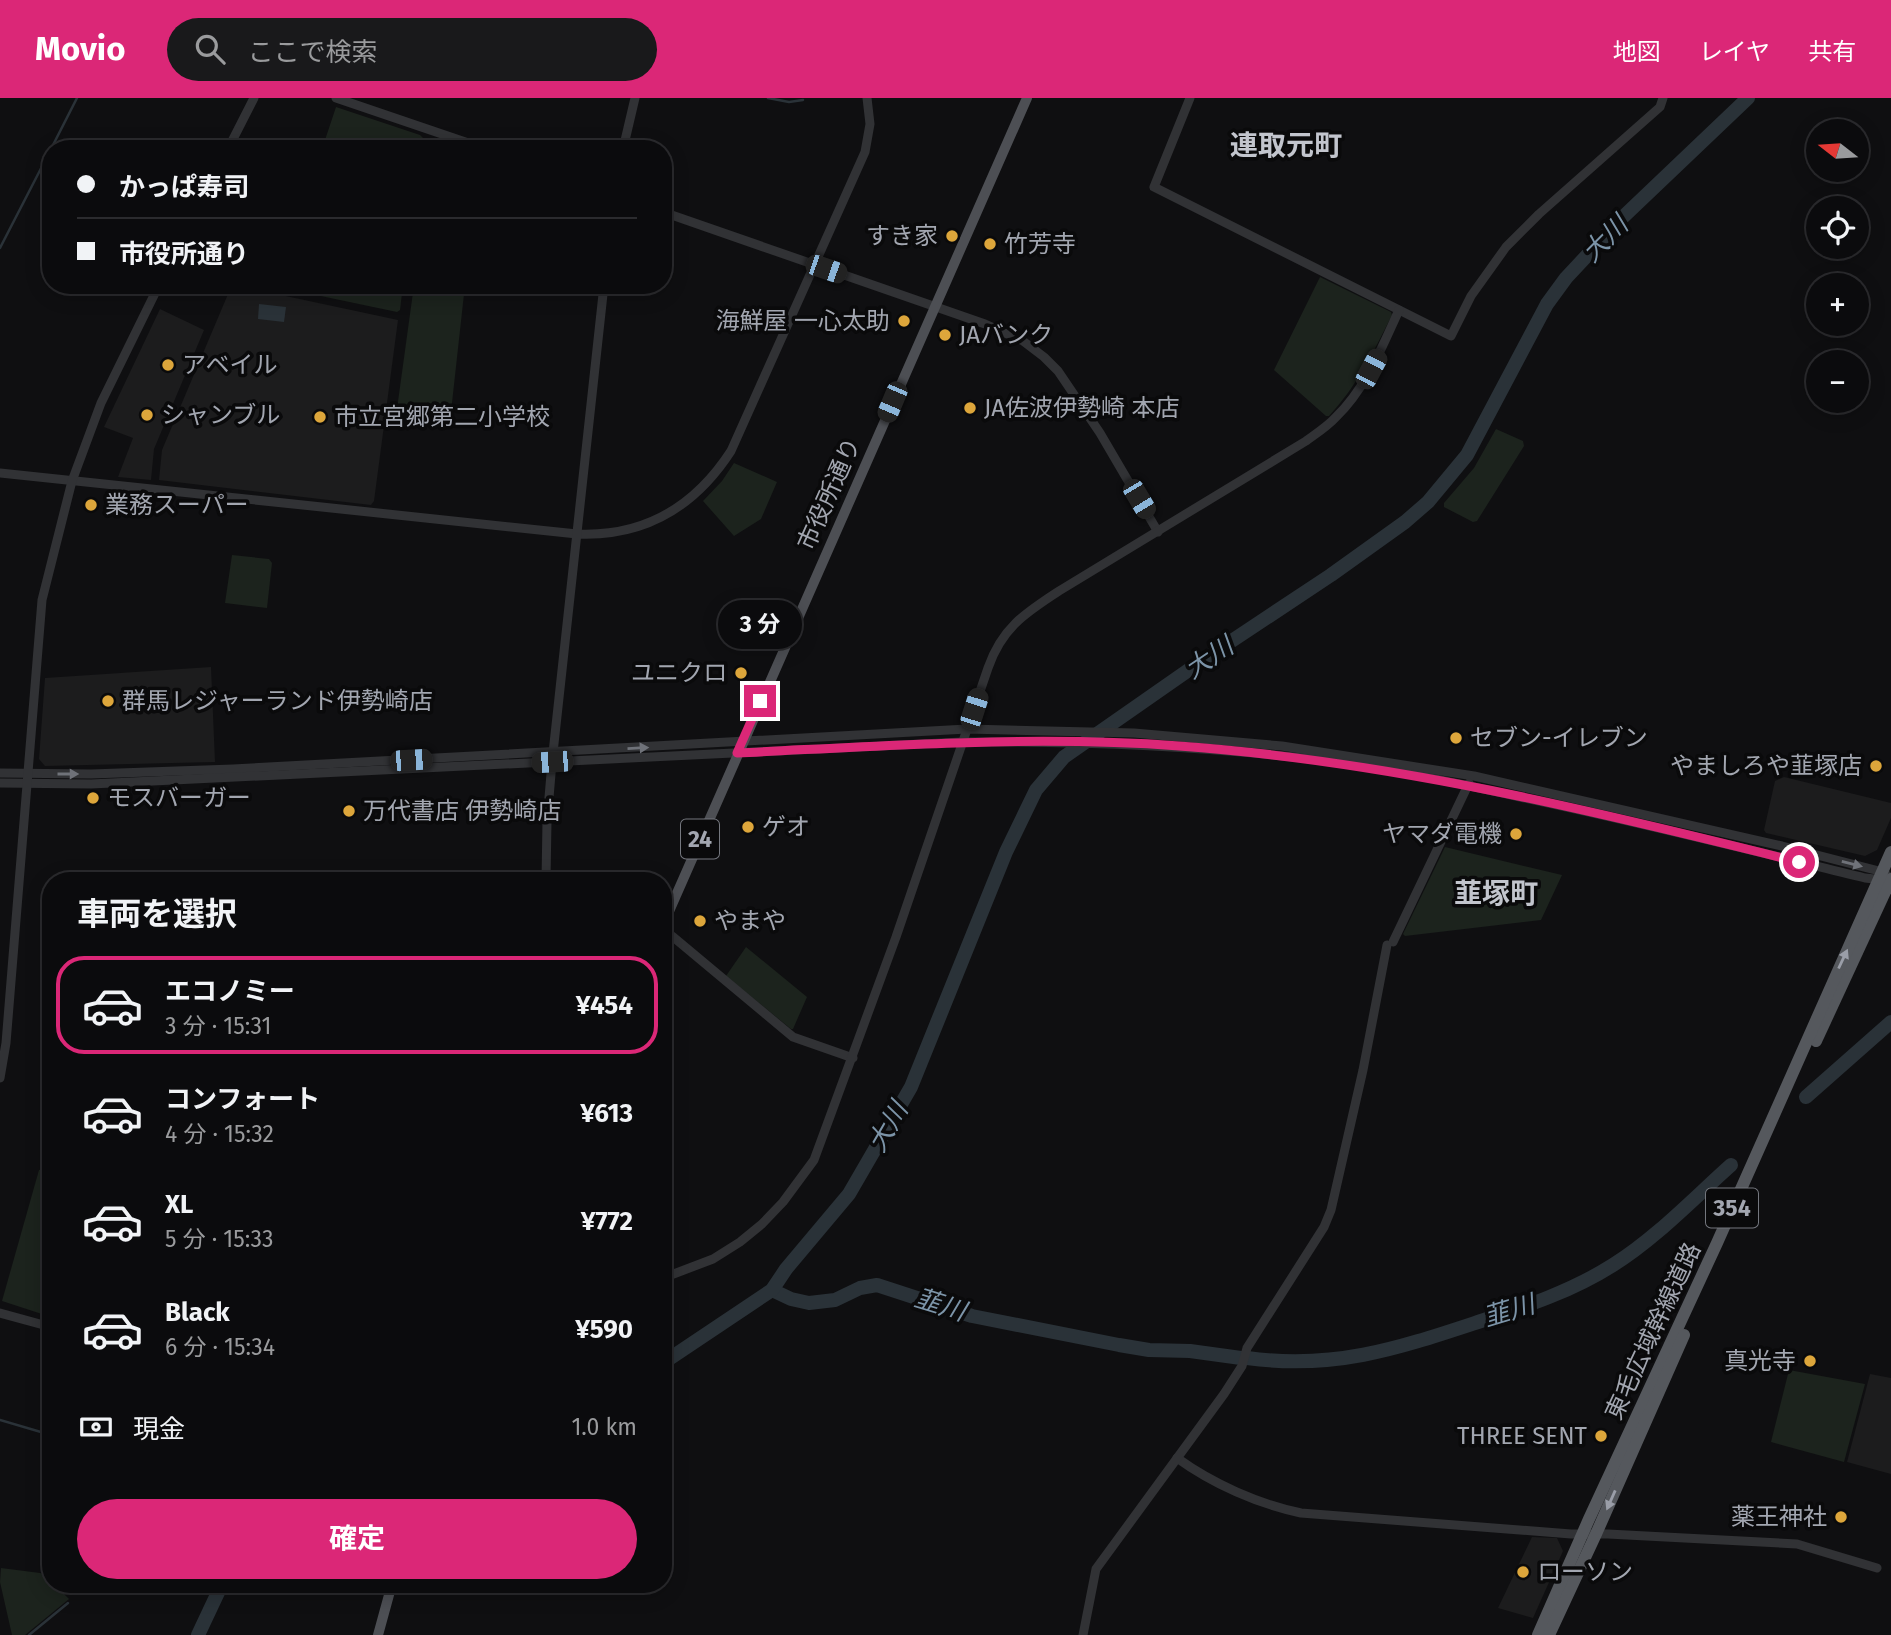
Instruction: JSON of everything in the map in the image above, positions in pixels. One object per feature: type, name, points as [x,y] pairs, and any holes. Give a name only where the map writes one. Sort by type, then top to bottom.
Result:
[{"type":"highway","name":"東毛広域幹線道路","points":[[1549,1635],[1887,877],[1891,852]]},
{"type":"highway","name":"東毛広域幹線道路","points":[[1538,1635],[1582,1534],[1887,877]]},
{"type":"main road","name":"市役所通り","points":[[737,753],[1027,98]]},
{"type":"main road","name":"24","points":[[672,904],[737,753]]},
{"type":"main road","points":[[378,1635],[390,1593]]},
{"type":"street","points":[[233,140],[254,98]]},
{"type":"street","points":[[336,98],[460,140]]},
{"type":"street","points":[[625,140],[635,98]]},
{"type":"street","points":[[0,473],[577,534],[613,534],[653,521],[680,507],[710,480],[731,452],[865,152],[870,124],[867,98]]},
{"type":"street","points":[[1190,98],[1154,187],[1451,336],[1471,296],[1506,247],[1548,205],[1660,107],[1663,98]]},
{"type":"street","points":[[672,215],[1005,332],[1045,357],[1064,377],[1078,398],[1158,532]]},
{"type":"street","points":[[0,1078],[6,1043],[42,600],[72,481],[101,403],[155,294]]},
{"type":"street","points":[[546,872],[552,757],[603,294]]},
{"type":"street","points":[[672,1275],[713,1259],[748,1236],[783,1202],[814,1160],[853,1058],[990,661],[1003,636],[1015,622],[1059,591],[1306,441],[1337,417],[1364,382],[1399,310]]},
{"type":"street","points":[[0,783],[27,785],[129,782],[967,729],[1111,732],[1282,746],[1474,776],[1782,846],[1887,877]]},
{"type":"street","points":[[0,773],[140,772],[962,743],[1097,742],[1177,745],[1346,764],[1468,786],[1887,877]]},
{"type":"street","points":[[1083,1635],[1096,1569],[1230,1385],[1242,1364],[1247,1348],[1328,1218],[1390,943],[1474,776]]},
{"type":"street","points":[[672,939],[793,1037],[853,1058]]},
{"type":"street","points":[[0,1313],[42,1325]]},
{"type":"street","points":[[1177,1458],[1249,1497],[1280,1509],[1301,1513],[1582,1534],[1797,1544],[1877,1568]]},
{"type":"shaded area","points":[[336,107],[423,138],[423,140],[325,140]]},
{"type":"shaded area","points":[[1320,277],[1391,312],[1392,315],[1372,355],[1329,416],[1274,370]]},
{"type":"shaded area","points":[[228,294],[276,294],[398,320],[374,501],[371,505],[159,480],[162,450]]},
{"type":"shaded area","points":[[311,294],[402,294],[400,310],[397,312]]},
{"type":"shaded area","points":[[413,294],[464,294],[450,421],[447,423],[396,416]]},
{"type":"shaded area","points":[[259,304],[286,307],[284,322],[258,319]]},
{"type":"shaded area","points":[[160,309],[204,330],[154,449],[151,480],[118,477],[133,438],[104,427]]},
{"type":"shaded area","points":[[1496,429],[1523,441],[1524,446],[1477,521],[1473,522],[1444,507],[1444,503],[1474,468]]},
{"type":"shaded area","points":[[734,463],[777,482],[761,519],[734,536],[703,501]]},
{"type":"shaded area","points":[[232,555],[269,559],[272,563],[267,608],[225,603]]},
{"type":"shaded area","points":[[211,667],[215,762],[45,766],[39,759],[45,678]]},
{"type":"shaded area","points":[[1784,777],[1891,803],[1891,818],[1877,850],[1865,856],[1766,833],[1764,830],[1775,781]]},
{"type":"shaded area","points":[[1445,847],[1562,875],[1541,920],[1405,936],[1403,934]]},
{"type":"shaded area","points":[[746,947],[807,997],[793,1029],[726,976]]},
{"type":"shaded area","points":[[42,1169],[42,1314],[2,1301],[39,1170]]},
{"type":"shaded area","points":[[1789,1370],[1865,1384],[1844,1462],[1771,1442]]},
{"type":"shaded area","points":[[1870,1374],[1891,1378],[1891,1474],[1847,1462]]},
{"type":"shaded area","points":[[1532,1537],[1557,1538],[1563,1551],[1533,1618],[1498,1608]]},
{"type":"shaded area","points":[[1,1568],[40,1573],[42,1593],[63,1593],[69,1599],[25,1635],[12,1635],[0,1582]]},
{"type":"waterway","points":[[56,140],[77,98]]},
{"type":"waterway","points":[[768,98],[789,102],[803,100]]},
{"type":"waterway","name":"大川","points":[[672,1357],[772,1290],[786,1269],[849,1194],[911,1087],[1006,852],[1036,790],[1064,757],[1331,575],[1405,522],[1428,502],[1467,455],[1547,304],[1566,278],[1622,218],[1748,98]]},
{"type":"waterway","points":[[0,248],[42,166]]},
{"type":"waterway","name":"韮川","points":[[1806,1097],[1891,1022]]},
{"type":"waterway","name":"韮川","points":[[1247,1358],[1310,1361],[1367,1354],[1422,1340],[1549,1297],[1582,1283],[1629,1255],[1731,1165]]},
{"type":"waterway","name":"韮川","points":[[772,1290],[791,1299],[809,1303],[835,1300],[860,1288],[877,1285],[972,1316],[1149,1350],[1190,1351],[1241,1358]]},
{"type":"waterway","points":[[0,1420],[42,1432]]},
{"type":"waterway","name":"韮川","points":[[198,1635],[218,1593]]},
{"type":"waterway","points":[[29,1635],[68,1603]]},
{"type":"place","name":"すき家","points":[[952,236]]},
{"type":"place","name":"竹芳寺","points":[[990,244]]},
{"type":"place","name":"海鮮屋 一心太助","points":[[904,321]]},
{"type":"place","name":"JAバンク","points":[[945,335]]},
{"type":"place","name":"アベイル","points":[[168,365]]},
{"type":"place","name":"JA佐波伊勢崎 本店","points":[[970,408]]},
{"type":"place","name":"シャンブル","points":[[147,415]]},
{"type":"place","name":"市立宮郷第二小学校","points":[[320,417]]},
{"type":"place","name":"業務スーパー","points":[[91,505]]},
{"type":"place","name":"ユニクロ","points":[[741,673]]},
{"type":"place","name":"群馬レジャーランド伊勢崎店","points":[[108,701]]},
{"type":"place","name":"セブン-イレブン","points":[[1456,738]]},
{"type":"place","name":"やましろや韮塚店","points":[[1876,766]]},
{"type":"place","name":"モスバーガー","points":[[93,798]]},
{"type":"place","name":"万代書店 伊勢崎店","points":[[349,811]]},
{"type":"place","name":"ゲオ","points":[[748,827]]},
{"type":"place","name":"ヤマダ電機","points":[[1516,834]]},
{"type":"place","name":"やまや","points":[[700,921]]},
{"type":"place","name":"真光寺","points":[[1810,1361]]},
{"type":"place","name":"THREE SENT","points":[[1601,1436]]},
{"type":"place","name":"薬王神社","points":[[1841,1517]]},
{"type":"place","name":"ローソン","points":[[1523,1572]]},
{"type":"district","name":"連取元町","points":[[1286,145]]},
{"type":"district","name":"韮塚町","points":[[1496,893]]},
{"type":"route","points":[[760,701],[737,753],[891,745],[1052,741],[1177,745],[1278,755],[1468,786],[1594,812],[1799,862]]}]
